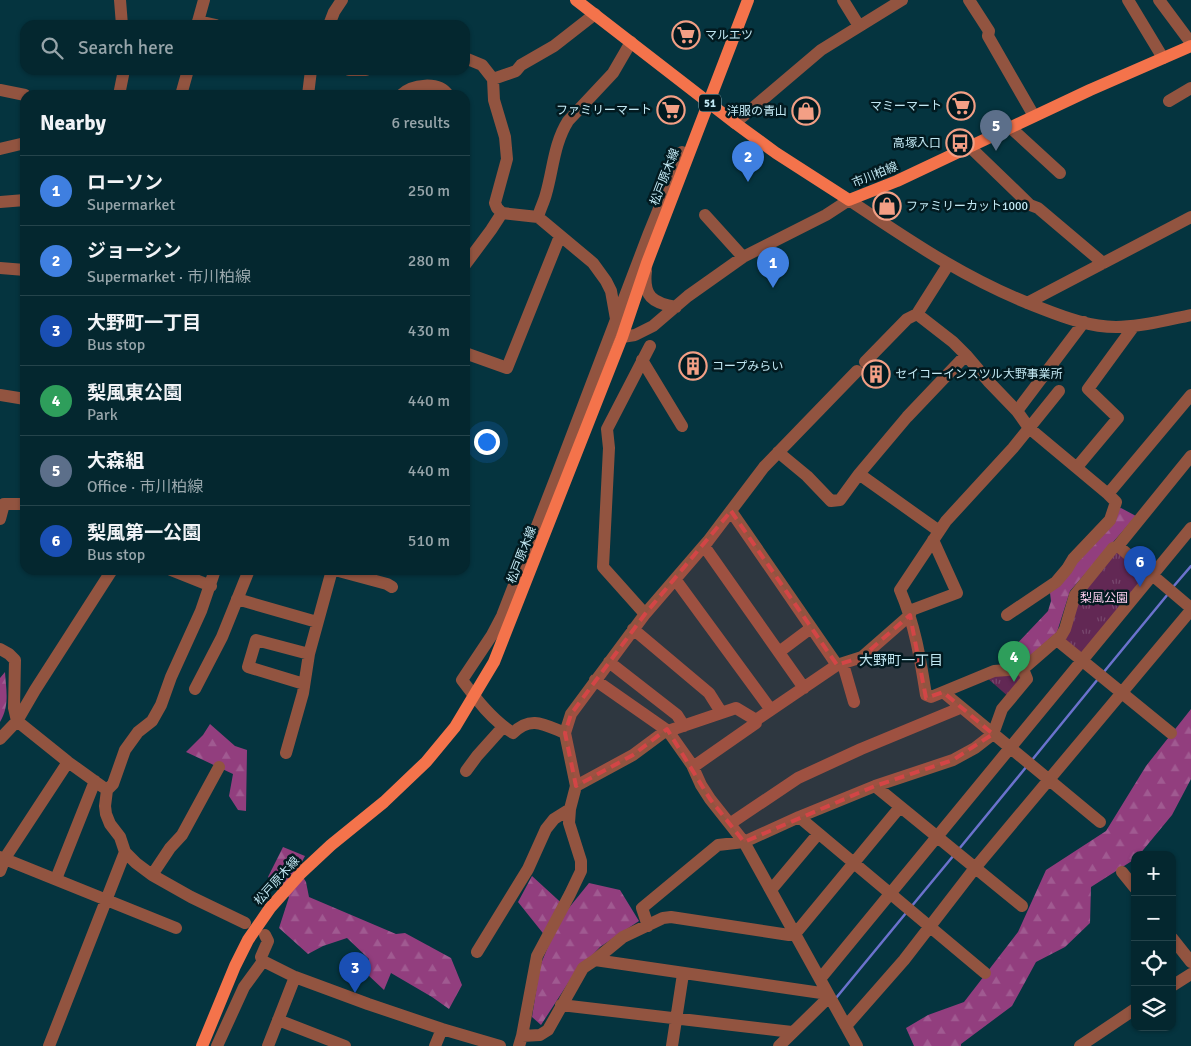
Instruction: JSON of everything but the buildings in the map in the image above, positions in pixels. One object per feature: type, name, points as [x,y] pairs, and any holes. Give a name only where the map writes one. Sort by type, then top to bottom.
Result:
[{"type":"main road","name":"市川柏線","points":[[576,0],[735,123],[776,153],[849,200],[897,181],[1090,90],[1191,45]]},
{"type":"main road","name":"松戸原木線","points":[[202,1046],[234,966],[248,940],[270,908],[301,872],[384,802],[426,762],[455,727],[474,699],[498,653],[563,474],[622,337],[673,193],[748,0]]},
{"type":"street","points":[[120,0],[122,20]]},
{"type":"street","points":[[199,20],[204,0]]},
{"type":"street","points":[[332,20],[334,12],[342,0]]},
{"type":"street","points":[[843,0],[859,26]]},
{"type":"street","points":[[735,123],[821,50],[902,0]]},
{"type":"street","points":[[969,0],[989,31],[988,36],[1034,116]]},
{"type":"street","points":[[1128,0],[1163,58]]},
{"type":"street","points":[[1159,0],[1191,45]]},
{"type":"street","points":[[493,79],[516,71],[521,65],[554,46],[595,14]]},
{"type":"street","points":[[538,217],[546,195],[557,146],[563,130],[568,121],[613,72],[631,42]]},
{"type":"street","points":[[470,60],[482,65],[493,79],[494,100],[505,137],[507,159],[496,203],[497,208],[502,213],[538,217],[593,262],[611,291],[616,319]]},
{"type":"street","points":[[120,90],[123,75]]},
{"type":"street","points":[[182,90],[187,75]]},
{"type":"street","points":[[309,90],[310,75]]},
{"type":"street","points":[[408,90],[433,86],[443,90]]},
{"type":"street","points":[[1169,102],[1191,88]]},
{"type":"street","points":[[0,90],[20,94]]},
{"type":"street","points":[[1011,128],[1060,173]]},
{"type":"street","points":[[0,149],[20,144]]},
{"type":"street","points":[[970,147],[1030,205],[1038,208],[1102,263]]},
{"type":"street","points":[[566,733],[529,722],[521,725],[513,733],[503,727],[482,707],[462,680],[492,635],[502,616],[563,474],[616,319],[682,152]]},
{"type":"street","points":[[0,202],[20,200]]},
{"type":"street","points":[[622,337],[635,335],[653,326],[702,286],[743,257],[826,215],[849,200],[948,265],[1027,303],[1084,322],[1109,326],[1134,326],[1191,315]]},
{"type":"street","points":[[470,258],[502,213]]},
{"type":"street","points":[[705,215],[743,257]]},
{"type":"street","points":[[1027,303],[1191,217]]},
{"type":"street","points":[[470,355],[507,368],[560,236]]},
{"type":"street","points":[[647,263],[645,279],[649,296],[655,302],[676,307]]},
{"type":"street","points":[[900,808],[795,934],[789,935],[671,917],[663,918],[623,937],[583,968],[548,1030],[540,1035],[521,1041],[537,956],[580,871],[581,862],[569,823],[570,809],[576,786],[566,733],[571,714],[644,614],[704,546],[764,467],[907,319],[917,314],[948,265]]},
{"type":"street","points":[[0,268],[20,270]]},
{"type":"street","points":[[917,314],[953,342],[966,355],[1017,410],[1029,428],[1116,502],[1110,520],[1072,559],[1056,582],[1007,615]]},
{"type":"street","points":[[1017,410],[1084,322]]},
{"type":"street","points":[[1077,467],[1118,418],[1088,389],[1134,326]]},
{"type":"street","points":[[644,614],[602,567],[609,448],[607,429],[650,346]]},
{"type":"street","points":[[778,452],[808,476],[831,501],[840,500],[859,474],[907,417],[966,355]]},
{"type":"street","points":[[642,360],[682,426]]},
{"type":"street","points":[[1058,391],[1009,454],[957,508],[936,535],[900,590],[910,613],[918,646],[926,695],[931,697],[994,671],[1023,669],[1057,640],[1065,629],[1075,595],[1191,457]]},
{"type":"street","points":[[1108,494],[1191,395]]},
{"type":"street","points":[[0,396],[20,398]]},
{"type":"street","points":[[693,767],[756,723],[756,720],[840,664],[862,657],[910,613],[957,593],[936,535],[859,474]]},
{"type":"street","points":[[0,519],[4,504],[20,504]]},
{"type":"street","points":[[731,511],[811,628],[840,664],[854,702]]},
{"type":"street","points":[[820,979],[1191,528]]},
{"type":"street","points":[[704,546],[804,688]]},
{"type":"street","points":[[846,1026],[904,960],[975,868],[1191,609],[1118,546]]},
{"type":"street","points":[[0,739],[17,721],[109,575]]},
{"type":"street","points":[[183,575],[210,586]]},
{"type":"street","points":[[213,575],[161,705],[152,721],[138,732],[125,750],[113,784],[107,790],[106,814],[110,824],[120,837],[125,852],[136,863],[152,875],[191,897],[245,923]]},
{"type":"street","points":[[195,689],[222,637],[248,575]]},
{"type":"street","points":[[286,753],[302,700],[309,654],[317,622],[332,575]]},
{"type":"street","points":[[353,575],[392,587]]},
{"type":"street","points":[[675,579],[771,710]]},
{"type":"street","points":[[237,599],[317,622]]},
{"type":"street","points":[[779,652],[811,628]]},
{"type":"street","points":[[633,629],[709,693],[722,712]]},
{"type":"street","points":[[304,684],[248,667],[256,640],[309,654]]},
{"type":"street","points":[[1057,640],[1171,733]]},
{"type":"street","points":[[0,649],[15,660],[14,708],[17,721],[68,762],[107,790]]},
{"type":"street","points":[[609,662],[677,715],[684,726]]},
{"type":"street","points":[[648,926],[642,908],[718,845],[744,842],[875,786],[953,760],[975,748],[993,734],[1002,710],[1027,679],[1023,669]]},
{"type":"street","points":[[595,680],[668,731],[693,767],[710,799],[744,842],[857,1046]]},
{"type":"street","points":[[943,692],[1100,822]]},
{"type":"street","points":[[576,786],[633,755],[664,732],[736,708],[756,720]]},
{"type":"street","points":[[731,824],[798,778],[960,708]]},
{"type":"street","points":[[466,771],[503,727]]},
{"type":"street","points":[[0,871],[2,858],[68,762]]},
{"type":"street","points":[[152,875],[170,848],[182,835],[219,767]]},
{"type":"street","points":[[56,879],[95,782]]},
{"type":"street","points":[[875,786],[1022,906]]},
{"type":"street","points":[[477,952],[528,869],[546,829],[554,819],[570,809]]},
{"type":"street","points":[[798,818],[985,973]]},
{"type":"street","points":[[771,890],[818,834]]},
{"type":"street","points":[[49,1046],[125,852]]},
{"type":"street","points":[[2,858],[176,928]]},
{"type":"street","points":[[1122,872],[1131,883]]},
{"type":"street","points":[[265,935],[268,941],[261,957],[263,961],[295,977],[496,1046]]},
{"type":"street","points":[[1174,941],[1191,962]]},
{"type":"street","points":[[595,960],[829,996]]},
{"type":"street","points":[[218,1046],[244,988],[263,961]]},
{"type":"street","points":[[672,1046],[683,974]]},
{"type":"street","points":[[1176,983],[1191,974]]},
{"type":"street","points":[[268,1046],[295,977]]},
{"type":"street","points":[[778,1046],[829,996]]},
{"type":"street","points":[[561,1005],[792,1032]]},
{"type":"street","points":[[1080,1046],[1131,1012]]},
{"type":"street","points":[[278,1020],[321,1042],[345,1046]]},
{"type":"street","points":[[435,1046],[442,1029]]},
{"type":"highlighted area","points":[[731,511],[837,665],[862,657],[910,615],[926,698],[943,692],[993,734],[953,760],[875,786],[744,842],[710,799],[667,729],[633,755],[576,786],[565,733],[571,714],[645,614]]},
{"type":"green space","points":[[1121,508],[1136,516],[1070,591],[1057,632],[1020,665],[1010,651],[1048,611],[1051,601],[1050,593],[1118,509]]},
{"type":"green space","name":"梨風公園","points":[[1119,552],[1146,575],[1083,655],[1064,643],[1080,596],[1115,553]]},
{"type":"green space","points":[[1022,671],[1025,679],[1010,698],[986,677]]},
{"type":"green space","points":[[5,672],[6,703],[0,722],[0,678]]},
{"type":"green space","points":[[1191,709],[1191,779],[1172,815],[1142,851],[1131,851],[1131,862],[1091,887],[1090,923],[1065,947],[1036,962],[1012,1006],[961,1044],[961,1046],[914,1046],[906,1028],[928,1015],[964,1002],[1018,932],[1046,870],[1106,831],[1146,766]]},
{"type":"green space","points":[[210,724],[235,746],[247,750],[246,811],[238,810],[229,796],[233,774],[186,752],[203,735]]},
{"type":"green space","points":[[283,847],[305,856],[298,869],[306,882],[309,897],[396,934],[405,933],[451,958],[462,985],[449,1009],[391,973],[384,990],[367,974],[369,959],[347,938],[323,946],[308,954],[279,928],[289,897],[268,877]]},
{"type":"green space","points":[[532,876],[568,909],[589,883],[620,890],[639,921],[600,947],[572,977],[541,1025],[532,1017],[540,966],[550,942],[518,902]]},
{"type":"waterway","points":[[1173,587],[1191,566]]},
{"type":"waterway","points":[[1103,673],[1168,594]]},
{"type":"waterway","points":[[1032,760],[1098,679]]},
{"type":"waterway","points":[[959,849],[1027,766]]},
{"type":"waterway","points":[[911,907],[954,855]]},
{"type":"waterway","points":[[836,998],[906,913]]},
{"type":"place","name":"マルエツ","points":[[686,35]]},
{"type":"place","name":"マミーマート","points":[[961,106]]},
{"type":"place","name":"ファミリーマート","points":[[671,110]]},
{"type":"place","name":"洋服の青山","points":[[806,111]]},
{"type":"place","name":"高塚入口","points":[[960,143]]},
{"type":"place","name":"大森組","points":[[996,151]]},
{"type":"place","name":"ジョーシン","points":[[748,182]]},
{"type":"place","name":"ファミリーカット1000","points":[[887,206]]},
{"type":"place","name":"ローソン","points":[[773,288]]},
{"type":"place","name":"コープみらい","points":[[693,366]]},
{"type":"place","name":"セイコーインスツル大野事業所","points":[[876,374]]},
{"type":"place","name":"梨風第一公園","points":[[1140,587]]},
{"type":"place","name":"梨風東公園","points":[[1014,682]]},
{"type":"place","name":"大野町一丁目","points":[[355,993]]},
{"type":"district","name":"大野町一丁目","points":[[901,660]]}]
